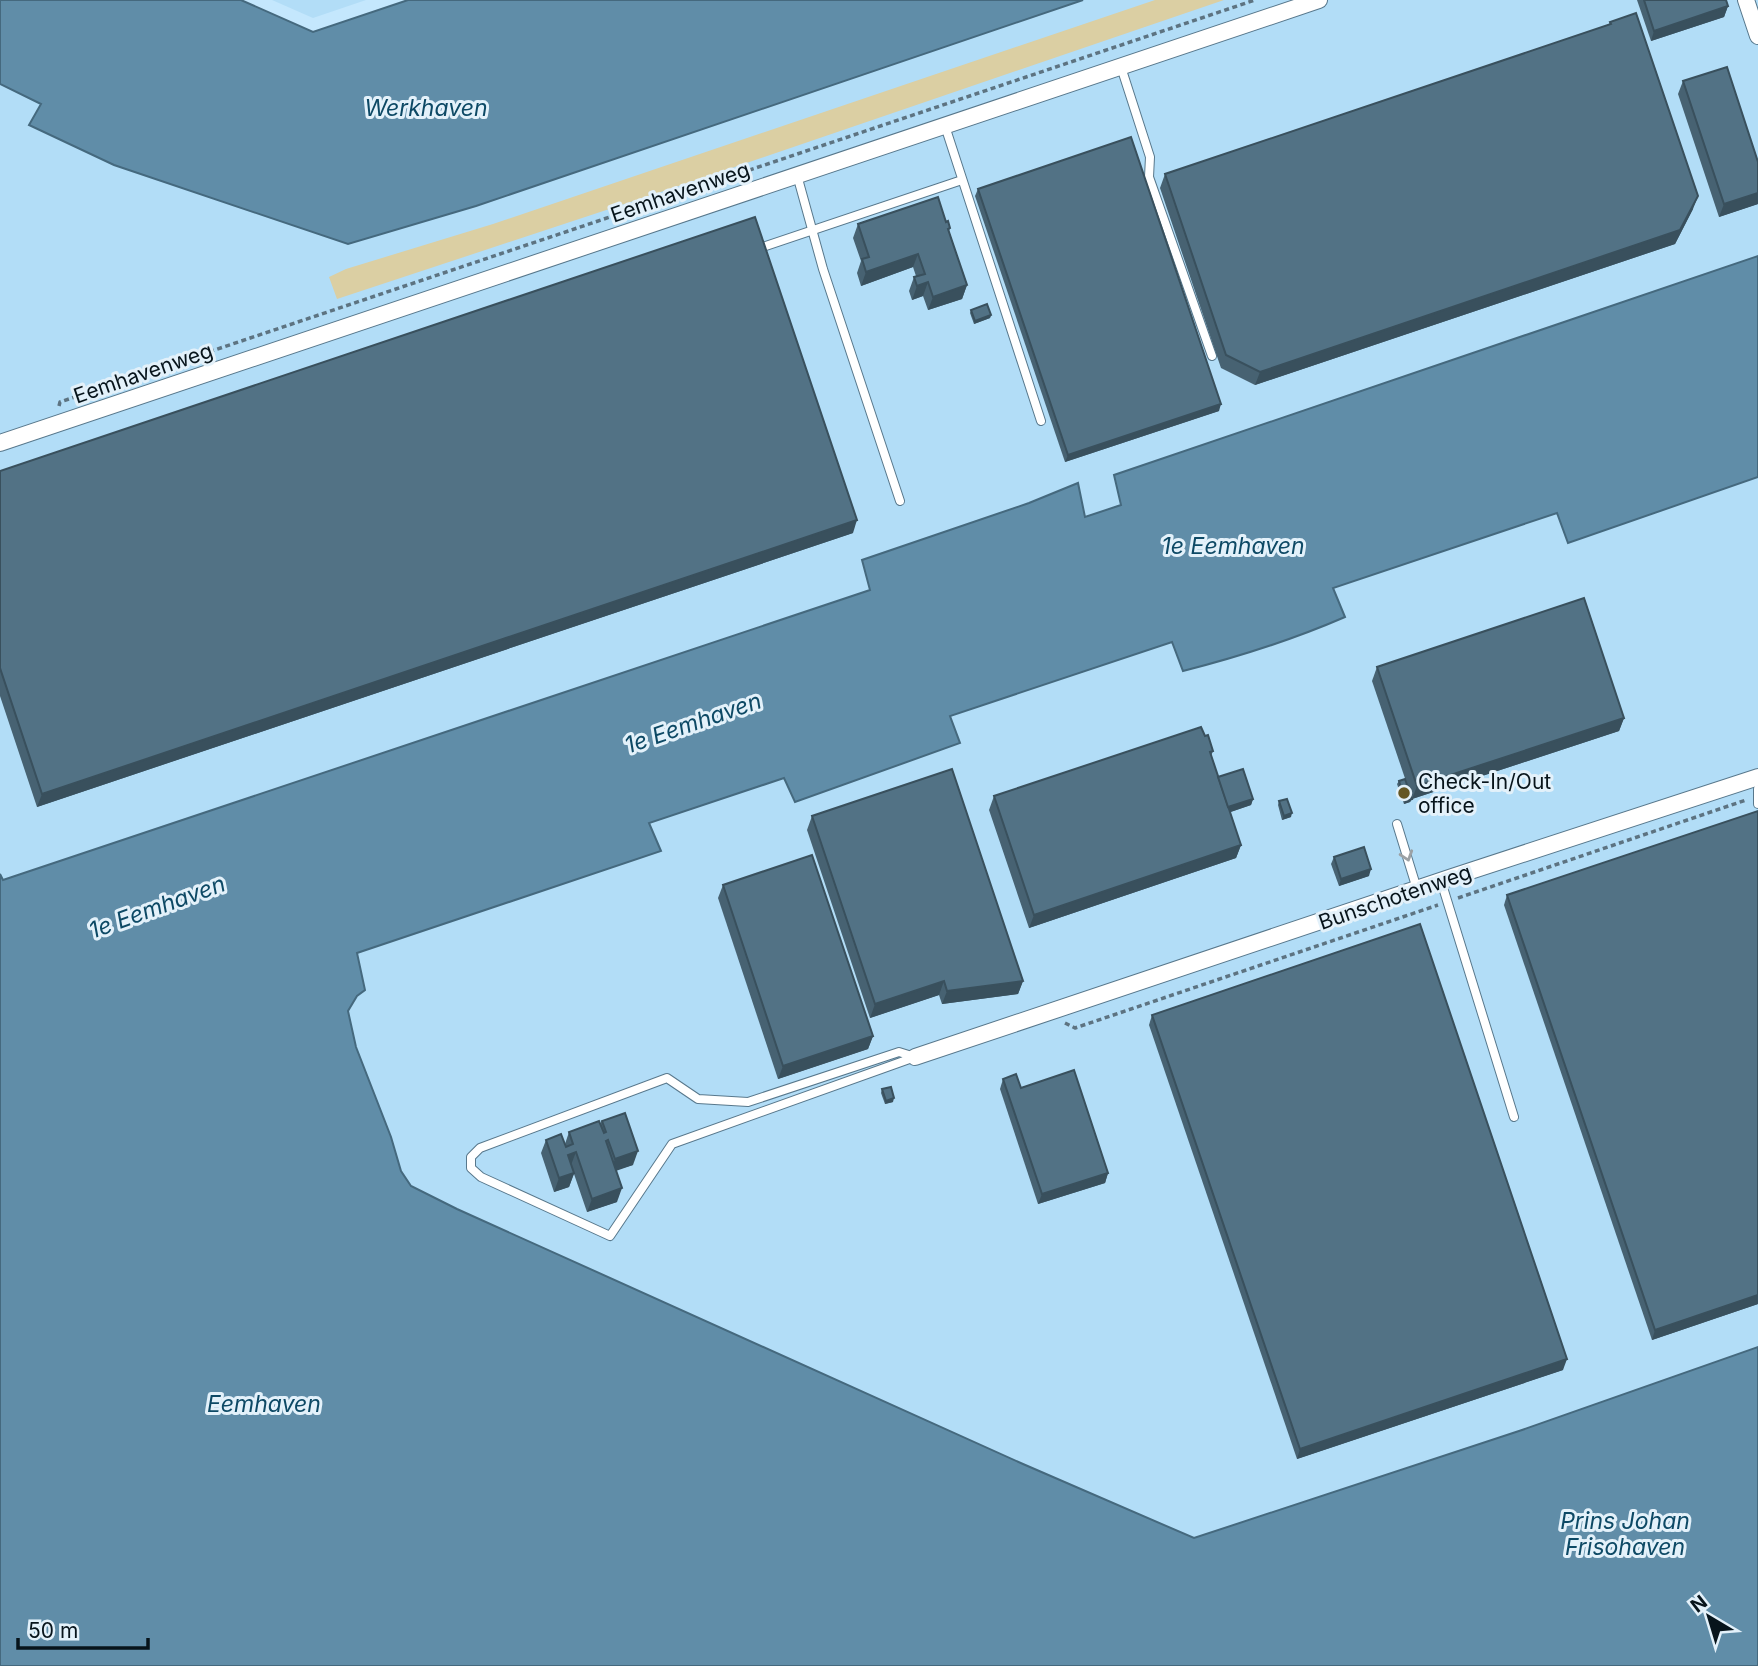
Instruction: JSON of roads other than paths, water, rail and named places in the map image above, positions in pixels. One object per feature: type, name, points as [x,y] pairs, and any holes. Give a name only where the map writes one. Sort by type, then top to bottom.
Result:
[{"type":"street","name":"Eemhavenweg","points":[[0,443],[1319,0]]},
{"type":"street","points":[[1746,0],[1758,36]]},
{"type":"street","name":"Bunschotenweg","points":[[915,1057],[1758,777]]},
{"type":"lane","points":[[1121,67],[1150,157],[1149,177],[1212,356]]},
{"type":"lane","points":[[945,126],[1041,421]]},
{"type":"lane","points":[[797,175],[900,501]]},
{"type":"lane","points":[[757,249],[962,180]]},
{"type":"lane","points":[[1397,824],[1417,889]]},
{"type":"lane","points":[[1441,881],[1514,1117]]},
{"type":"lane","points":[[899,1052],[915,1057],[672,1144],[610,1236],[481,1177],[471,1168],[471,1157],[480,1148],[667,1078],[698,1099],[748,1102],[899,1052]]},
{"type":"water","name":"Werkhaven","points":[[0,0],[241,0],[313,32],[408,0],[1083,0],[476,206],[348,244],[114,165],[29,125],[41,104],[0,84]]},
{"type":"water","points":[[1758,256],[1758,477],[1568,543],[1557,513],[1333,588],[1345,617],[1285,641],[1183,671],[1172,642],[950,716],[960,743],[795,802],[784,778],[649,823],[661,851],[357,953],[365,990],[357,996],[348,1011],[356,1047],[391,1137],[401,1171],[411,1186],[1023,1464],[1194,1538],[1522,1430],[1758,1347],[1758,1666],[0,1666],[0,874],[3,880],[870,590],[862,560],[1029,503],[1078,483],[1085,517],[1121,505],[1114,475]]},
{"type":"place","name":"Check-In/Out office","points":[[1404,793]]},
{"type":"water label","name":"1e Eemhaven","points":[[1233,546]]},
{"type":"water label","name":"1e Eemhaven","points":[[693,723]]},
{"type":"water label","name":"1e Eemhaven","points":[[157,907]]},
{"type":"water label","name":"Eemhaven","points":[[264,1404]]},
{"type":"water label","name":"Prins Johan Frisohaven","points":[[1625,1534]]}]
